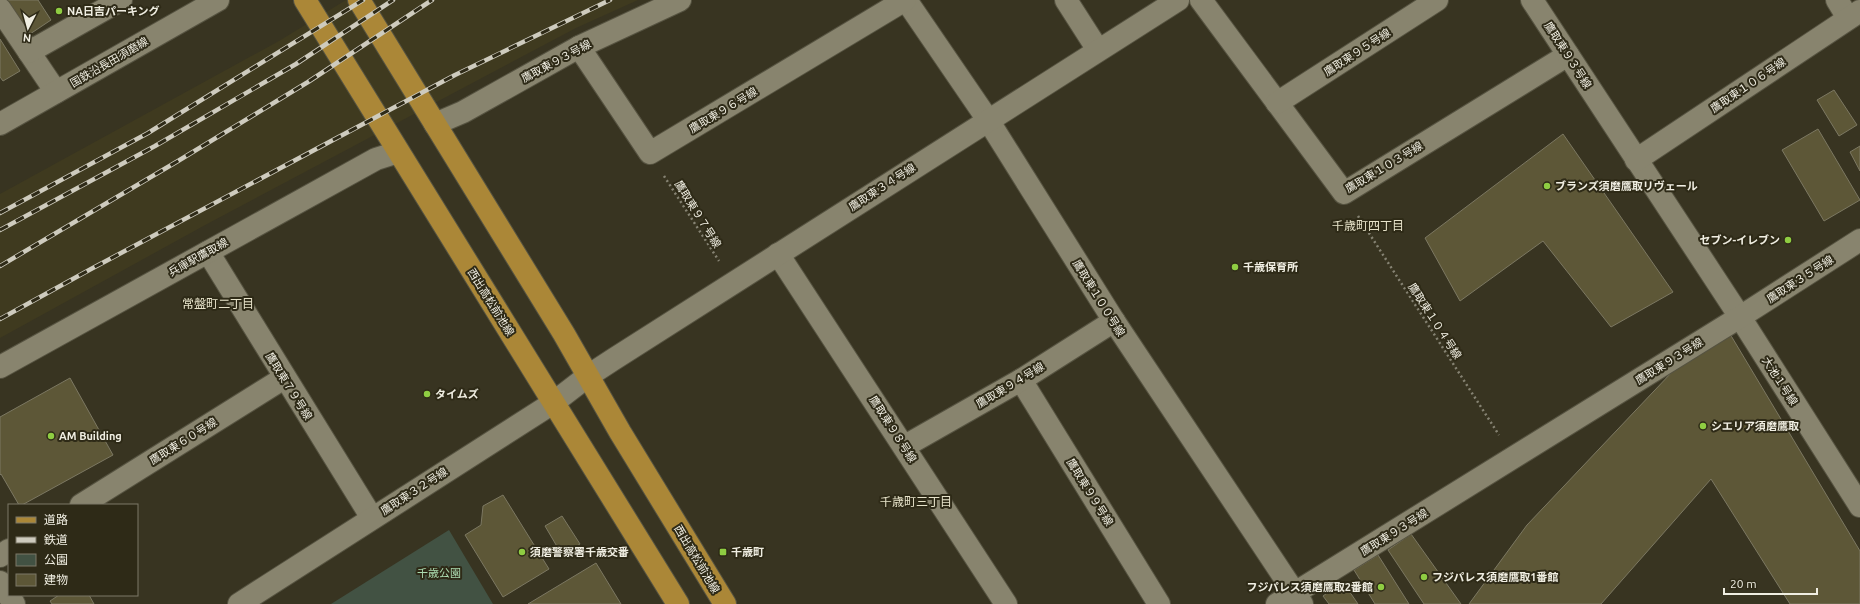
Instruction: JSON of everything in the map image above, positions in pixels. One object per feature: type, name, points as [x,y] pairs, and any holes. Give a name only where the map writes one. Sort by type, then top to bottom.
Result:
[{"type":"main road","name":"西出高松前池線","points":[[305,0],[678,604]]},
{"type":"main road","name":"西出高松前池線","points":[[359,0],[564,334],[725,604]]},
{"type":"street","points":[[28,52],[121,0]]},
{"type":"street","name":"国鉄沿長田須磨線","points":[[0,124],[218,0]]},
{"type":"street","name":"鷹取東９３号線","points":[[434,124],[463,112],[579,47],[680,0]]},
{"type":"street","name":"鷹取東１００号線","points":[[906,0],[988,120],[1291,601]]},
{"type":"street","name":"鷹取東９６号線","points":[[650,153],[906,0]]},
{"type":"street","points":[[1066,0],[1098,50]]},
{"type":"street","name":"鷹取東３４号線","points":[[588,376],[1178,0]]},
{"type":"street","name":"鷹取東１０３号線","points":[[1201,0],[1344,194],[1568,55]]},
{"type":"street","name":"鷹取東９５号線","points":[[1277,103],[1438,0]]},
{"type":"street","name":"鷹取東９３号線","points":[[1291,601],[1514,458],[1740,317],[1532,0]]},
{"type":"street","points":[[1837,0],[1854,15]]},
{"type":"street","points":[[0,9],[56,92]]},
{"type":"street","name":"鷹取東１０６号線","points":[[1636,160],[1854,15]]},
{"type":"street","points":[[579,47],[650,153]]},
{"type":"street","name":"兵庫駅鷹取線","points":[[0,367],[376,160],[398,152]]},
{"type":"street","name":"鷹取東３５号線","points":[[1740,317],[1860,240]]},
{"type":"street","name":"鷹取東７９号線","points":[[208,252],[284,378],[372,518]]},
{"type":"street","name":"鷹取東９８号線","points":[[778,254],[905,446],[1006,604]]},
{"type":"street","name":"大池１号線","points":[[1740,317],[1860,506]]},
{"type":"street","name":"鷹取東９４号線","points":[[905,446],[1022,380],[1114,321]]},
{"type":"street","name":"鷹取東３２号線","points":[[239,604],[553,403],[588,376]]},
{"type":"street","name":"鷹取東６０号線","points":[[83,504],[284,378]]},
{"type":"street","name":"鷹取東９９号線","points":[[1022,380],[1159,604]]},
{"type":"street","points":[[0,582],[8,595]]},
{"type":"path","name":"鷹取東９７号線","points":[[650,153],[732,283]]},
{"type":"path","name":"鷹取東１０４号線","points":[[1344,194],[1514,458]]},
{"type":"shaded area","points":[[346,0],[638,0],[576,28],[207,224],[0,338],[0,194],[279,41]]},
{"type":"green space","name":"千歳公園","points":[[449,530],[493,604],[331,604]]},
{"type":"building","points":[[3,0],[38,0],[51,20],[27,36]]},
{"type":"building","points":[[0,39],[20,71],[3,81],[0,77]]},
{"type":"building","points":[[1834,90],[1857,125],[1839,136],[1817,100]]},
{"type":"building","points":[[1818,129],[1860,200],[1824,221],[1782,150]]},
{"type":"building","name":"ブランズ須磨鷹取リヴェール","points":[[1563,134],[1673,292],[1611,327],[1543,241],[1460,301],[1425,238]]},
{"type":"building","points":[[1860,146],[1860,171],[1850,152]]},
{"type":"building","name":"シエリア須磨鷹取","points":[[1730,334],[1860,551],[1860,604],[1790,604],[1711,479],[1601,604],[1469,604],[1527,525],[1672,372]]},
{"type":"building","name":"AM Building","points":[[70,378],[113,455],[24,504],[18,504],[1,474],[0,475],[0,417]]},
{"type":"building","points":[[503,495],[549,569],[503,597],[465,535],[481,525],[483,506]]},
{"type":"building","points":[[562,516],[580,544],[562,555],[545,526]]},
{"type":"building","name":"フジパレス須磨鷹取1番館","points":[[1411,534],[1461,604],[1424,604],[1388,550]]},
{"type":"building","name":"フジパレス須磨鷹取2番館","points":[[1378,555],[1409,604],[1375,604],[1354,570]]},
{"type":"building","points":[[596,563],[621,604],[528,604]]},
{"type":"building","points":[[1343,582],[1358,604],[1329,604],[1323,596]]},
{"type":"building","points":[[58,596],[90,596],[94,604],[52,604],[50,601]]},
{"type":"railway","points":[[0,213],[148,133],[363,0]]},
{"type":"railway","points":[[0,230],[155,146],[296,64],[393,0]]},
{"type":"railway","points":[[0,266],[308,82],[432,0]]},
{"type":"railway","points":[[0,319],[455,75],[610,0]]},
{"type":"place","name":"NA日吉パーキング","points":[[59,11]]},
{"type":"place","name":"ブランズ須磨鷹取リヴェール","points":[[1547,186]]},
{"type":"place","name":"セブン-イレブン","points":[[1788,240]]},
{"type":"place","name":"千歳保育所","points":[[1235,267]]},
{"type":"place","name":"タイムズ","points":[[427,394]]},
{"type":"place","name":"シエリア須磨鷹取","points":[[1703,426]]},
{"type":"place","name":"AM Building","points":[[51,436]]},
{"type":"place","name":"須磨警察署千歳交番","points":[[522,552]]},
{"type":"place","name":"千歳町","points":[[723,552]]},
{"type":"place","name":"フジパレス須磨鷹取1番館","points":[[1424,577]]},
{"type":"place","name":"フジパレス須磨鷹取2番館","points":[[1381,587]]},
{"type":"district","name":"千歳町四丁目","points":[[1368,225]]},
{"type":"district","name":"常盤町二丁目","points":[[218,303]]},
{"type":"district","name":"千歳町三丁目","points":[[916,501]]}]
